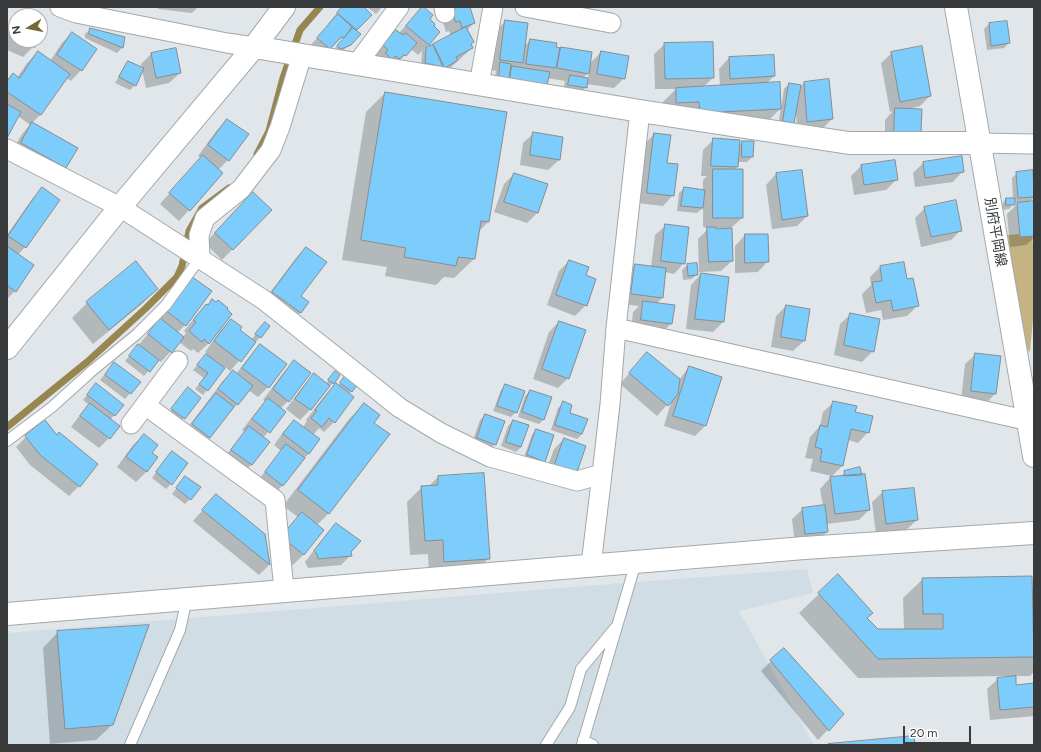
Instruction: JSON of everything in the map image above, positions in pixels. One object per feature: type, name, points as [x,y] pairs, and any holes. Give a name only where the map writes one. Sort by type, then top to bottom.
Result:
[{"type":"street","points":[[60,7],[76,13],[219,41],[479,85],[848,143],[1034,144]]},
{"type":"street","points":[[7,348],[120,206],[254,47],[284,7]]},
{"type":"street","points":[[357,64],[399,7]]},
{"type":"street","points":[[479,85],[493,7]]},
{"type":"street","points":[[525,7],[611,24]]},
{"type":"street","name":"別府平岡線","points":[[956,7],[979,143],[1031,421],[1034,456]]},
{"type":"street","points":[[200,258],[199,235],[205,218],[241,189],[271,150],[280,127],[302,55]]},
{"type":"street","points":[[591,565],[610,404],[616,328],[640,111]]},
{"type":"street","points":[[7,149],[120,206],[200,258],[264,300],[400,408],[441,433],[490,457],[577,481],[602,474]]},
{"type":"street","points":[[616,328],[1031,421]]},
{"type":"street","points":[[131,424],[178,361]]},
{"type":"street","points":[[145,404],[275,500],[284,590]]},
{"type":"street","points":[[7,614],[804,548],[1034,533]]},
{"type":"lane","points":[[7,441],[52,407],[93,370],[137,334],[166,305],[200,258]]},
{"type":"lane","points":[[593,745],[582,743],[636,562]]},
{"type":"lane","points":[[130,745],[180,630],[187,598]]},
{"type":"lane","points":[[546,745],[570,707],[581,668],[618,624]]},
{"type":"shaded area","points":[[1032,233],[1034,246],[1034,309],[1030,352],[1026,348],[1007,235]]},
{"type":"shaded area","points":[[807,569],[813,593],[739,611],[814,745],[7,745],[7,633]]},
{"type":"building","points":[[342,7],[364,7],[372,15],[357,30],[337,13]]},
{"type":"building","points":[[422,7],[433,15],[430,19],[440,32],[429,45],[406,26]]},
{"type":"building","points":[[451,7],[470,7],[475,23],[462,28],[460,21],[456,22]]},
{"type":"building","points":[[338,14],[352,27],[344,38],[341,37],[330,49],[317,38]]},
{"type":"building","points":[[505,20],[528,23],[523,63],[500,60]]},
{"type":"building","points":[[1007,21],[1010,43],[991,46],[989,23]]},
{"type":"building","points":[[466,27],[474,42],[471,44],[473,48],[456,57],[458,60],[445,68],[433,44]]},
{"type":"building","points":[[90,28],[125,37],[123,48],[89,34]]},
{"type":"building","points":[[353,28],[361,34],[351,45],[341,49],[337,46]]},
{"type":"building","points":[[396,30],[403,35],[406,33],[417,43],[406,56],[404,55],[399,59],[396,56],[392,59],[385,53],[388,50],[383,45]]},
{"type":"building","points":[[72,32],[97,49],[82,71],[57,55]]},
{"type":"building","points":[[530,39],[557,43],[556,47],[560,48],[556,68],[526,64]]},
{"type":"building","points":[[713,42],[714,78],[665,79],[664,43]]},
{"type":"building","points":[[433,45],[443,67],[425,63],[426,47]]},
{"type":"building","points":[[922,46],[931,96],[900,102],[891,52]]},
{"type":"building","points":[[561,47],[592,52],[589,74],[557,68]]},
{"type":"building","points":[[176,48],[181,73],[156,78],[151,53]]},
{"type":"building","points":[[38,51],[70,74],[41,115],[7,92],[7,81],[13,73],[19,78]]},
{"type":"building","points":[[601,51],[629,56],[625,79],[597,74]]},
{"type":"building","points":[[774,55],[775,76],[730,79],[729,57]]},
{"type":"building","points":[[128,61],[144,68],[136,86],[119,77]]},
{"type":"building","points":[[500,62],[511,64],[509,79],[499,78]]},
{"type":"building","points":[[512,66],[550,72],[547,85],[510,79]]},
{"type":"building","points":[[570,75],[588,78],[587,88],[568,85]]},
{"type":"building","points":[[829,79],[833,119],[807,122],[804,82]]},
{"type":"building","points":[[780,82],[781,109],[700,113],[699,102],[676,103],[676,88]]},
{"type":"building","points":[[789,83],[801,85],[794,123],[783,121]]},
{"type":"building","points":[[385,92],[507,112],[489,222],[481,221],[475,259],[458,257],[456,266],[404,257],[406,248],[361,240]]},
{"type":"building","points":[[7,104],[21,112],[7,138]]},
{"type":"building","points":[[895,108],[922,109],[921,133],[894,132]]},
{"type":"building","points":[[227,119],[249,134],[229,161],[208,145]]},
{"type":"building","points":[[32,122],[78,148],[66,168],[21,143]]},
{"type":"building","points":[[533,132],[563,137],[560,160],[530,155]]},
{"type":"building","points":[[654,133],[671,135],[667,163],[678,164],[674,196],[647,193]]},
{"type":"building","points":[[713,138],[740,140],[738,167],[711,166]]},
{"type":"building","points":[[742,141],[754,141],[753,157],[742,157]]},
{"type":"building","points":[[203,155],[223,173],[190,211],[169,193]]},
{"type":"building","points":[[962,156],[964,172],[925,178],[923,162]]},
{"type":"building","points":[[895,160],[898,180],[864,185],[861,165]]},
{"type":"building","points":[[713,169],[743,169],[743,218],[713,218]]},
{"type":"building","points":[[802,170],[808,216],[782,220],[776,173]]},
{"type":"building","points":[[1033,170],[1034,197],[1018,198],[1016,172]]},
{"type":"building","points":[[514,173],[548,184],[538,213],[504,202]]},
{"type":"building","points":[[42,187],[60,200],[26,248],[8,236]]},
{"type":"building","points":[[684,187],[705,190],[703,208],[681,206]]},
{"type":"building","points":[[253,192],[272,210],[233,250],[215,233]]},
{"type":"building","points":[[1006,198],[1015,198],[1015,205],[1006,205]]},
{"type":"building","points":[[956,200],[962,231],[931,237],[924,207]]},
{"type":"building","points":[[1034,201],[1034,236],[1020,237],[1017,203]]},
{"type":"building","points":[[665,224],[689,227],[685,264],[661,261]]},
{"type":"building","points":[[707,227],[716,227],[716,229],[732,228],[733,261],[709,262]]},
{"type":"building","points":[[745,234],[768,234],[769,262],[745,263]]},
{"type":"building","points":[[7,246],[34,265],[16,292],[7,285]]},
{"type":"building","points":[[306,247],[327,262],[301,296],[309,302],[301,313],[272,292]]},
{"type":"building","points":[[569,260],[589,267],[586,275],[596,279],[587,306],[556,295]]},
{"type":"building","points":[[136,261],[158,289],[109,330],[86,302]]},
{"type":"building","points":[[904,262],[907,279],[913,278],[919,306],[893,311],[891,300],[876,303],[872,282],[882,281],[880,266]]},
{"type":"building","points":[[697,263],[698,275],[688,276],[687,264]]},
{"type":"building","points":[[635,264],[666,268],[663,298],[631,294]]},
{"type":"building","points":[[701,273],[729,277],[724,322],[695,319]]},
{"type":"building","points":[[191,276],[212,291],[186,326],[165,310]]},
{"type":"building","points":[[212,299],[216,302],[218,300],[228,308],[227,309],[232,314],[209,344],[204,339],[202,342],[189,331],[196,322],[193,320]]},
{"type":"building","points":[[643,301],[675,305],[672,324],[641,320]]},
{"type":"building","points":[[786,305],[810,309],[805,341],[781,337]]},
{"type":"building","points":[[850,313],[880,319],[874,352],[844,345]]},
{"type":"building","points":[[160,318],[184,337],[172,353],[148,334]]},
{"type":"building","points":[[231,319],[242,327],[240,330],[256,342],[241,362],[214,341]]},
{"type":"building","points":[[559,321],[586,330],[569,379],[542,369]]},
{"type":"building","points":[[265,322],[270,326],[261,338],[255,334]]},
{"type":"building","points":[[138,344],[159,360],[150,372],[129,356]]},
{"type":"building","points":[[260,344],[287,364],[269,388],[242,368]]},
{"type":"building","points":[[647,352],[680,379],[678,394],[668,406],[629,373]]},
{"type":"building","points":[[975,353],[1001,356],[996,394],[971,391]]},
{"type":"building","points":[[206,354],[225,368],[208,391],[199,384],[208,373],[197,365]]},
{"type":"building","points":[[294,360],[311,373],[289,402],[273,389]]},
{"type":"building","points":[[114,362],[141,382],[131,394],[105,375]]},
{"type":"building","points":[[689,366],[722,377],[706,426],[673,416]]},
{"type":"building","points":[[233,370],[253,386],[238,405],[218,389]]},
{"type":"building","points":[[335,371],[340,375],[334,384],[328,380]]},
{"type":"building","points":[[314,373],[330,386],[311,410],[295,399]]},
{"type":"building","points":[[345,376],[357,385],[352,392],[340,383]]},
{"type":"building","points":[[96,383],[124,405],[115,416],[87,395]]},
{"type":"building","points":[[336,383],[354,397],[335,423],[329,418],[322,427],[311,418],[317,411],[315,410]]},
{"type":"building","points":[[505,384],[525,391],[517,413],[497,406]]},
{"type":"building","points":[[188,387],[201,398],[185,419],[171,409]]},
{"type":"building","points":[[530,390],[552,397],[544,420],[522,412]]},
{"type":"building","points":[[216,393],[234,407],[210,438],[192,424]]},
{"type":"building","points":[[268,398],[286,412],[270,433],[252,419]]},
{"type":"building","points":[[563,401],[572,405],[570,413],[588,419],[582,434],[555,425]]},
{"type":"building","points":[[833,401],[857,406],[855,412],[873,416],[869,433],[851,429],[843,466],[820,461],[822,449],[815,447],[820,425],[827,427]]},
{"type":"building","points":[[90,403],[120,426],[110,439],[80,416]]},
{"type":"building","points":[[364,403],[380,415],[374,423],[390,434],[329,514],[298,490]]},
{"type":"building","points":[[485,414],[505,421],[496,445],[477,438]]},
{"type":"building","points":[[45,420],[57,435],[59,432],[98,464],[80,487],[40,455],[25,436]]},
{"type":"building","points":[[294,420],[320,439],[309,454],[283,434]]},
{"type":"building","points":[[513,420],[529,425],[521,447],[506,442]]},
{"type":"building","points":[[249,426],[270,442],[252,465],[231,450]]},
{"type":"building","points":[[536,429],[554,435],[545,462],[527,455]]},
{"type":"building","points":[[144,434],[158,445],[152,453],[158,457],[147,472],[126,457]]},
{"type":"building","points":[[564,438],[586,446],[576,475],[554,467]]},
{"type":"building","points":[[286,444],[305,458],[283,486],[265,472]]},
{"type":"building","points":[[172,451],[188,463],[172,485],[156,472]]},
{"type":"building","points":[[860,467],[862,475],[845,476],[844,471]]},
{"type":"building","points":[[484,473],[490,559],[444,562],[443,540],[425,541],[421,486],[438,485],[438,476]]},
{"type":"building","points":[[865,474],[870,510],[835,514],[830,477]]},
{"type":"building","points":[[185,476],[201,487],[191,500],[176,488]]},
{"type":"building","points":[[914,488],[918,520],[886,524],[882,491]]},
{"type":"building","points":[[216,494],[265,534],[270,565],[202,510]]},
{"type":"building","points":[[825,505],[828,532],[805,534],[802,508]]},
{"type":"building","points":[[302,512],[324,530],[304,555],[289,543],[286,531]]},
{"type":"building","points":[[336,523],[361,541],[351,552],[352,556],[318,559],[317,554],[314,551]]},
{"type":"building","points":[[838,574],[873,613],[867,618],[878,629],[943,629],[943,614],[923,614],[922,578],[1032,576],[1034,657],[878,659],[818,593]]},
{"type":"building","points":[[149,625],[113,725],[65,729],[57,631]]},
{"type":"building","points":[[784,648],[844,714],[829,731],[770,660]]},
{"type":"building","points":[[1016,676],[1016,685],[1034,683],[1034,707],[1000,710],[997,678]]},
{"type":"building","points":[[914,736],[915,745],[828,745],[828,744]]},
{"type":"waterway","points":[[257,154],[269,131],[283,78],[300,30],[320,7]]},
{"type":"waterway","points":[[7,427],[87,362],[145,309],[177,277],[182,266],[189,231],[202,208],[229,188]]}]
